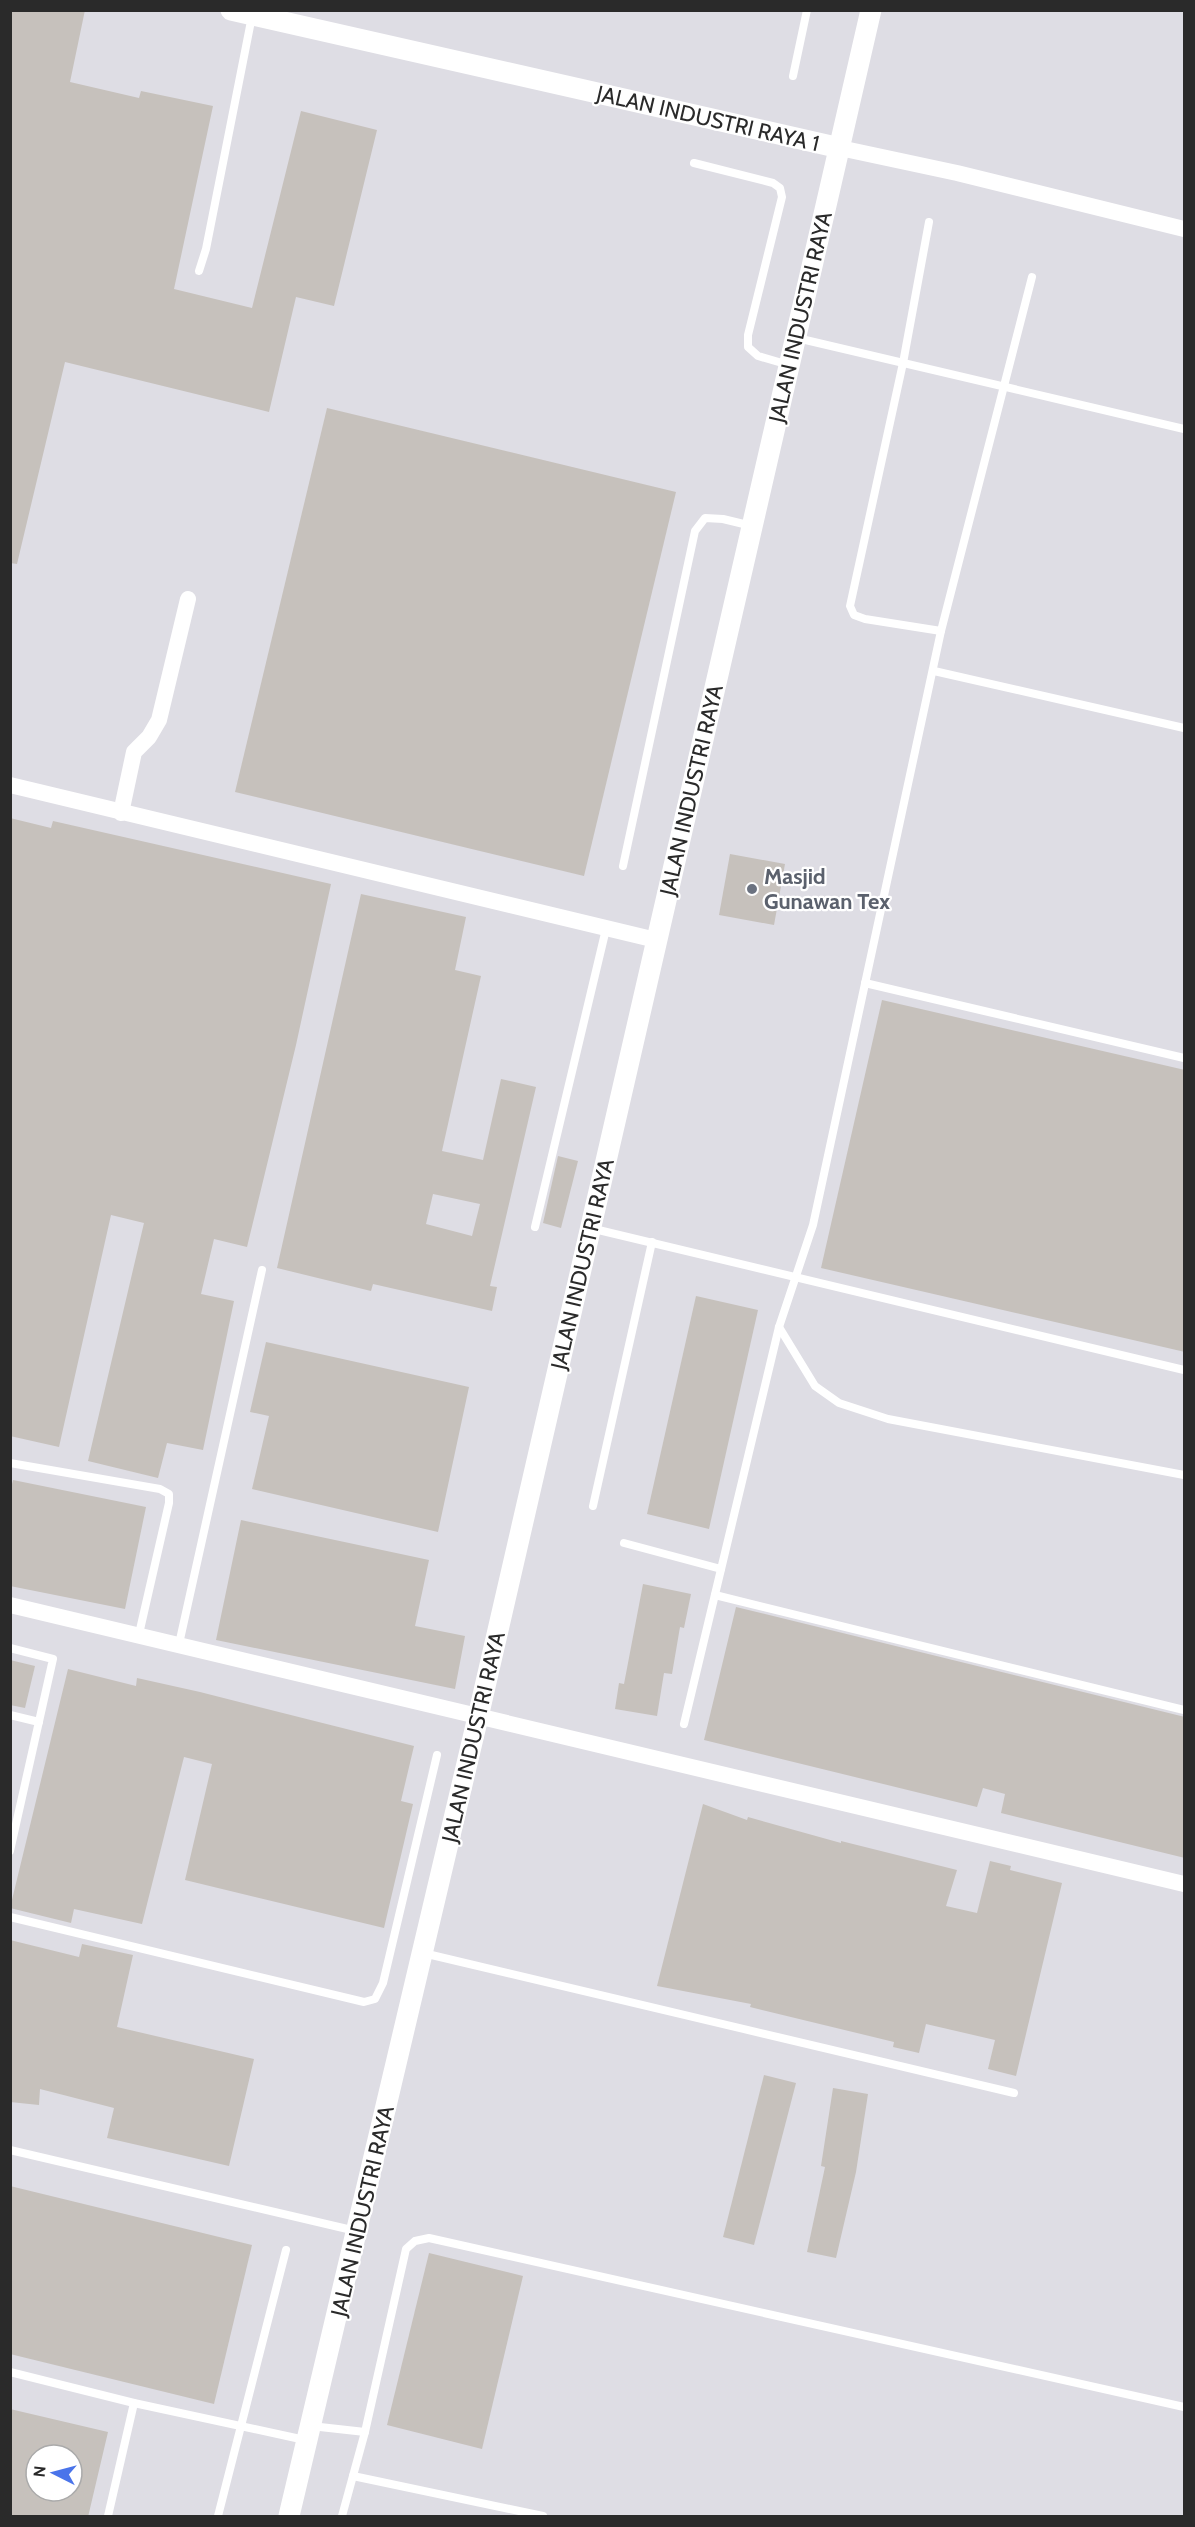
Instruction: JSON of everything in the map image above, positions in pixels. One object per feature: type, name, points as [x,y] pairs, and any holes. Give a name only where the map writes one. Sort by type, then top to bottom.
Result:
[{"type":"street","name":"JALAN INDUSTRI RAYA 1","points":[[231,10],[1185,229]]},
{"type":"street","name":"JALAN INDUSTRI RAYA","points":[[289,2517],[478,1717],[871,10]]},
{"type":"street","points":[[121,813],[134,752],[149,737],[159,720],[188,599]]},
{"type":"street","points":[[10,785],[656,940]]},
{"type":"street","points":[[10,1605],[1185,1884]]},
{"type":"lane","points":[[793,76],[807,10]]},
{"type":"lane","points":[[199,271],[206,249],[252,15]]},
{"type":"lane","points":[[694,163],[773,183],[780,188],[782,197],[748,335],[748,347],[758,356],[789,365]]},
{"type":"lane","points":[[929,222],[903,363],[850,606],[854,615],[865,619],[941,632]]},
{"type":"lane","points":[[684,1724],[779,1327],[794,1276],[813,1225],[941,632],[1006,388],[1032,277]]},
{"type":"lane","points":[[795,338],[1185,429]]},
{"type":"lane","points":[[623,866],[694,531],[705,518],[723,519],[752,526]]},
{"type":"lane","points":[[934,671],[1185,728]]},
{"type":"lane","points":[[535,1227],[606,929]]},
{"type":"lane","points":[[865,982],[1185,1058]]},
{"type":"lane","points":[[590,1228],[1185,1370]]},
{"type":"lane","points":[[593,1506],[652,1242]]},
{"type":"lane","points":[[179,1644],[261,1270]]},
{"type":"lane","points":[[779,1327],[815,1386],[839,1403],[888,1419],[1185,1476]]},
{"type":"lane","points":[[10,1463],[160,1489],[169,1494],[169,1503],[139,1634]]},
{"type":"lane","points":[[624,1543],[722,1569]]},
{"type":"lane","points":[[715,1595],[1185,1710]]},
{"type":"lane","points":[[10,1648],[53,1659],[10,1851]]},
{"type":"lane","points":[[10,1715],[39,1722]]},
{"type":"lane","points":[[10,1917],[364,2002],[375,1999],[382,1983],[437,1755]]},
{"type":"lane","points":[[422,1953],[1014,2093]]},
{"type":"lane","points":[[10,2150],[357,2231]]},
{"type":"lane","points":[[342,2517],[365,2432],[406,2249],[415,2241],[429,2238],[1185,2407]]},
{"type":"lane","points":[[218,2517],[286,2250]]},
{"type":"lane","points":[[10,2372],[134,2403],[240,2426],[309,2433],[365,2432]]},
{"type":"lane","points":[[108,2517],[134,2403]]},
{"type":"lane","points":[[353,2476],[543,2517]]},
{"type":"shaded area","points":[[11,11],[1184,11],[1184,2516],[11,2516]]},
{"type":"building","points":[[10,10],[85,10],[70,82],[139,98],[141,91],[213,106],[174,289],[252,308],[301,111],[377,130],[334,306],[296,297],[269,412],[65,362],[17,564],[10,563]]},
{"type":"building","points":[[327,408],[676,492],[584,876],[235,792]]},
{"type":"building","points":[[10,818],[51,828],[53,821],[331,884],[296,1045],[247,1247],[214,1239],[201,1294],[234,1301],[203,1450],[167,1443],[158,1478],[88,1461],[144,1223],[111,1215],[59,1447],[10,1436]]},
{"type":"building","name":"Masjid Gunawan Tex","points":[[730,854],[785,864],[774,925],[719,915]]},
{"type":"building","points":[[361,894],[466,917],[455,970],[481,976],[442,1151],[483,1160],[501,1079],[536,1087],[490,1286],[497,1287],[492,1311],[373,1284],[371,1291],[277,1268]],"holes":[[[433,1194],[480,1204],[472,1236],[426,1224]]]},
{"type":"building","points":[[882,1000],[1185,1070],[1185,1352],[821,1268]]},
{"type":"building","points":[[558,1156],[578,1161],[561,1228],[543,1223]]},
{"type":"building","points":[[696,1296],[758,1310],[709,1529],[647,1514]]},
{"type":"building","points":[[266,1342],[469,1387],[438,1532],[252,1489],[269,1416],[250,1412]]},
{"type":"building","points":[[13,1480],[146,1507],[125,1609],[10,1586],[10,1492]]},
{"type":"building","points":[[241,1520],[429,1560],[415,1626],[465,1636],[455,1689],[216,1640]]},
{"type":"building","points":[[643,1584],[691,1594],[684,1628],[680,1627],[672,1674],[664,1673],[657,1716],[615,1709],[619,1683],[624,1684]]},
{"type":"building","points":[[736,1607],[1185,1717],[1185,1858],[1001,1813],[1005,1794],[983,1788],[977,1807],[704,1740]]},
{"type":"building","points":[[10,1660],[35,1666],[25,1708],[10,1705]]},
{"type":"building","points":[[68,1669],[136,1686],[137,1678],[200,1692],[414,1746],[401,1801],[413,1804],[384,1928],[185,1880],[212,1764],[184,1757],[142,1924],[74,1909],[71,1923],[10,1908]]},
{"type":"building","points":[[703,1804],[747,1820],[748,1817],[841,1843],[841,1841],[957,1870],[946,1906],[977,1913],[990,1861],[1011,1866],[1010,1870],[1062,1883],[1016,2076],[988,2069],[995,2040],[926,2024],[919,2053],[893,2047],[894,2042],[750,2007],[751,2004],[657,1986]]},
{"type":"building","points":[[10,1940],[79,1957],[82,1944],[133,1955],[117,2027],[254,2059],[229,2166],[107,2138],[114,2108],[40,2089],[39,2105],[10,2102]]},
{"type":"building","points":[[764,2075],[796,2083],[754,2245],[723,2237]]},
{"type":"building","points":[[833,2088],[868,2094],[856,2172],[836,2258],[807,2252],[825,2167],[821,2166]]},
{"type":"building","points":[[10,2186],[252,2245],[214,2404],[10,2354]]},
{"type":"building","points":[[429,2253],[523,2276],[482,2449],[387,2425]]},
{"type":"building","points":[[10,2409],[108,2432],[88,2517],[10,2517]]},
{"type":"place","name":"Masjid Gunawan Tex","points":[[752,889]]}]
